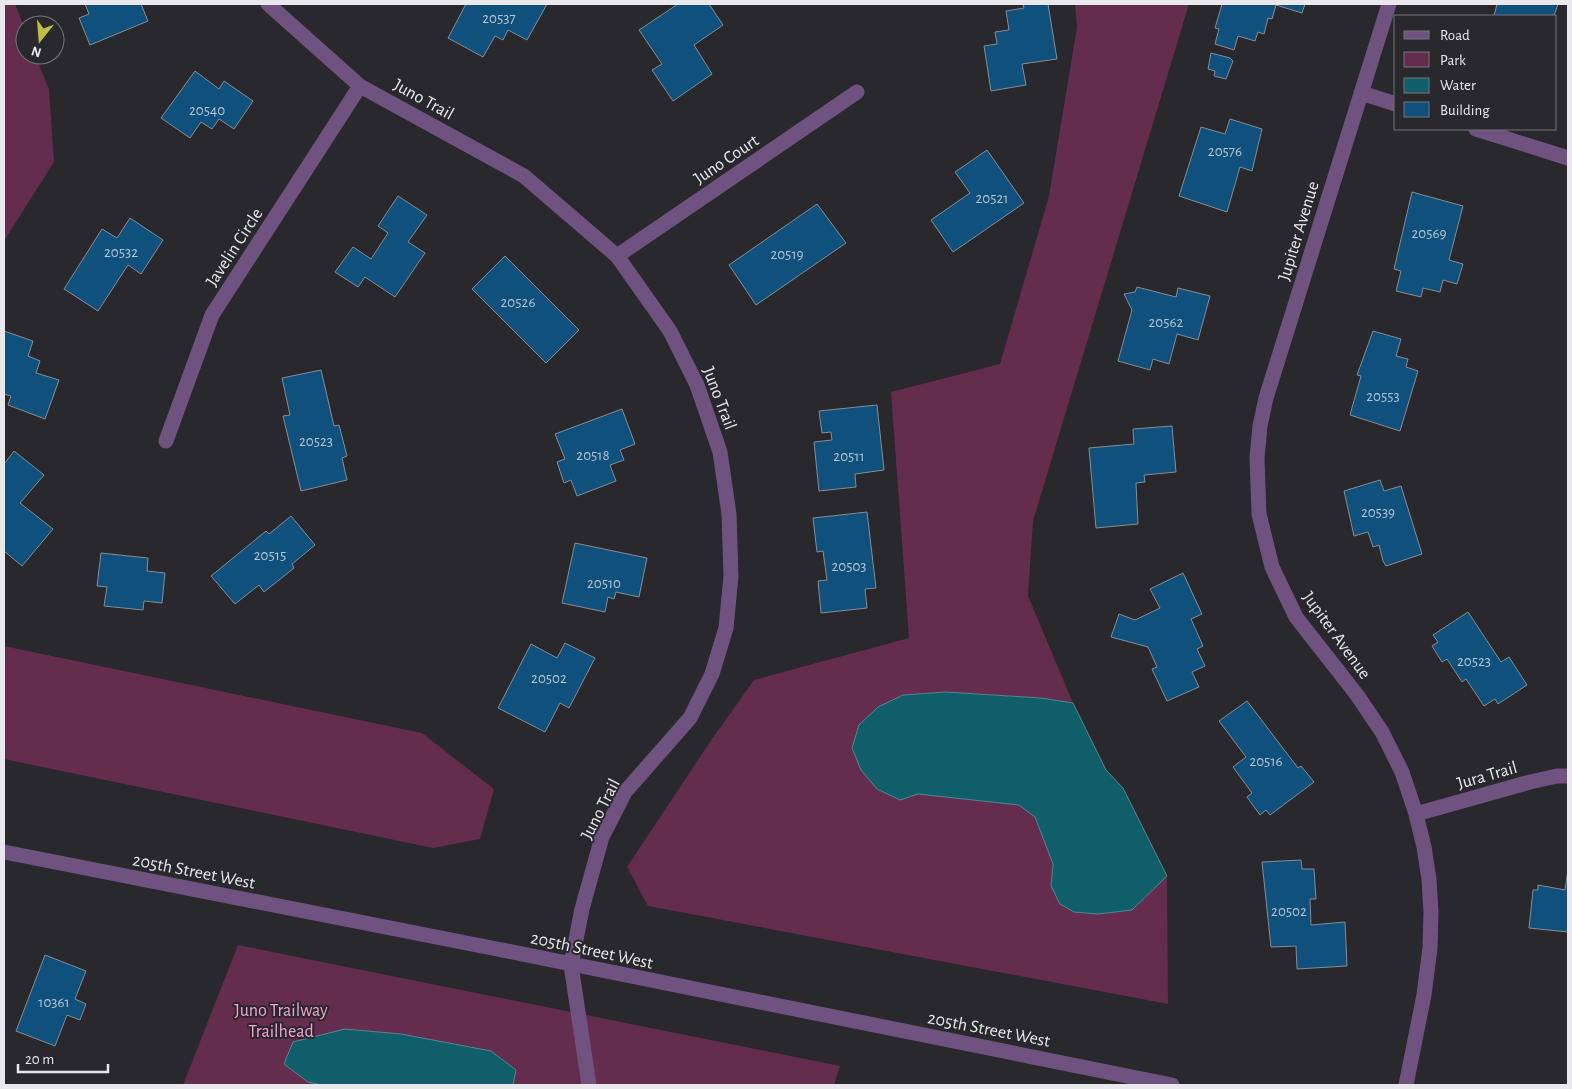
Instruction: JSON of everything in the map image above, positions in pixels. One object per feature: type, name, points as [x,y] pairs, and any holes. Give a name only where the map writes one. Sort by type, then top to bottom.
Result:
[{"type":"street","name":"Juno Trail","points":[[268,4],[360,86],[524,176],[617,256],[670,331],[698,385],[720,452],[729,514],[732,576],[726,628],[712,674],[690,718],[625,792],[602,837],[582,909],[571,965],[589,1085]]},
{"type":"street","name":"Jupiter Avenue","points":[[1389,4],[1266,398],[1256,458],[1259,514],[1272,567],[1296,617],[1357,694],[1382,732],[1402,772],[1416,814],[1429,880],[1431,913],[1424,995],[1406,1085]]},
{"type":"street","name":"Javelin Circle","points":[[166,441],[212,315],[360,86]]},
{"type":"street","name":"Juno Court","points":[[617,256],[857,92]]},
{"type":"street","points":[[1361,93],[1394,103]]},
{"type":"street","points":[[1479,130],[1568,158]]},
{"type":"street","name":"Jura Trail","points":[[1416,814],[1530,782],[1557,776],[1568,776]]},
{"type":"street","name":"205th Street West","points":[[4,852],[1172,1085]]},
{"type":"green space","points":[[4,4],[15,4],[19,15],[15,15],[15,65],[39,65],[49,89],[54,162],[4,241]]},
{"type":"green space","points":[[1075,4],[1189,4],[1033,521],[1028,596],[1073,703],[1041,698],[946,692],[903,695],[878,707],[859,725],[852,748],[900,799],[918,794],[1019,805],[1035,817],[1053,864],[1051,886],[1132,910],[1167,876],[1168,1004],[648,906],[627,867],[712,739],[754,680],[909,638],[891,392],[1000,364],[1049,196],[1077,27]]},
{"type":"green space","points":[[4,646],[422,733],[494,789],[480,839],[433,848],[4,759]]},
{"type":"green space","name":"Juno Trailway Trailhead","points":[[238,945],[840,1066],[834,1085],[183,1085]]},
{"type":"water","points":[[946,692],[1041,698],[1073,703],[1106,770],[1123,788],[1167,876],[1132,910],[1098,914],[1074,912],[1060,904],[1051,886],[1053,864],[1035,817],[1019,805],[918,794],[900,800],[877,789],[861,770],[852,748],[859,725],[878,707],[903,695]]},
{"type":"water","points":[[345,1029],[401,1034],[491,1051],[516,1070],[513,1085],[322,1085],[308,1082],[284,1064],[293,1042]]},
{"type":"building","points":[[85,4],[141,4],[148,21],[90,45],[79,18],[89,14]]},
{"type":"building","points":[[466,4],[547,4],[527,40],[508,30],[503,40],[495,36],[483,57],[448,38]]},
{"type":"building","points":[[678,4],[709,4],[723,25],[694,45],[712,74],[673,101],[652,70],[662,64],[639,30]]},
{"type":"building","points":[[1023,4],[1048,4],[1057,59],[1022,64],[1026,85],[991,91],[984,46],[997,44],[995,32],[1009,30],[1006,11],[1024,8]]},
{"type":"building","points":[[1222,4],[1305,4],[1302,13],[1276,5],[1272,19],[1268,18],[1264,34],[1258,32],[1255,41],[1238,36],[1234,50],[1215,44],[1219,29],[1215,28]]},
{"type":"building","points":[[1497,4],[1558,4],[1554,15],[1494,15]]},
{"type":"building","points":[[1211,53],[1230,58],[1233,61],[1226,79],[1214,76],[1215,71],[1208,69]]},
{"type":"building","points":[[195,71],[219,89],[224,81],[253,101],[234,129],[219,119],[212,129],[201,122],[190,138],[161,118]]},
{"type":"building","points":[[1230,119],[1262,129],[1252,171],[1240,167],[1227,212],[1179,196],[1201,127],[1225,134]]},
{"type":"building","points":[[987,150],[1024,203],[953,252],[931,220],[970,193],[955,172]]},
{"type":"building","points":[[1412,192],[1463,206],[1449,260],[1463,264],[1457,284],[1443,280],[1440,292],[1423,288],[1421,297],[1396,291],[1401,271],[1394,269]]},
{"type":"building","points":[[398,196],[427,215],[408,242],[425,253],[395,297],[365,277],[358,287],[335,272],[353,247],[371,259],[388,233],[378,226]]},
{"type":"building","points":[[817,204],[846,243],[756,305],[729,265]]},
{"type":"building","points":[[130,218],[163,240],[141,274],[128,265],[98,311],[64,289],[102,229],[117,238]]},
{"type":"building","points":[[505,256],[579,330],[546,363],[472,289]]},
{"type":"building","points":[[1137,287],[1176,297],[1178,288],[1210,296],[1198,340],[1177,334],[1169,364],[1153,359],[1150,370],[1118,361],[1132,310],[1124,294],[1135,292]]},
{"type":"building","points":[[4,331],[33,341],[28,356],[40,361],[36,373],[59,380],[45,419],[8,405],[11,396],[4,394]]},
{"type":"building","points":[[1373,331],[1401,339],[1396,356],[1408,359],[1406,367],[1418,371],[1400,431],[1350,415],[1361,376],[1357,375]]},
{"type":"building","points":[[321,370],[334,426],[339,425],[347,456],[342,458],[347,480],[301,491],[283,416],[290,415],[282,378]]},
{"type":"building","points":[[877,405],[884,470],[855,474],[856,487],[819,491],[814,442],[832,440],[831,432],[822,433],[819,411]]},
{"type":"building","points":[[622,409],[635,444],[620,450],[624,460],[610,465],[616,481],[577,496],[571,480],[564,483],[557,462],[565,459],[555,434]]},
{"type":"building","points":[[1172,426],[1176,472],[1144,475],[1145,482],[1136,483],[1138,524],[1096,528],[1089,448],[1134,444],[1133,429]]},
{"type":"building","points":[[14,451],[44,475],[20,503],[53,529],[22,566],[4,551],[4,464]]},
{"type":"building","points":[[1380,480],[1384,491],[1401,486],[1422,554],[1386,566],[1379,545],[1373,547],[1368,532],[1354,536],[1344,491]]},
{"type":"building","points":[[867,512],[876,588],[865,589],[867,608],[821,613],[818,581],[827,580],[823,551],[817,552],[813,518]]},
{"type":"building","points":[[291,516],[315,545],[292,564],[294,568],[264,592],[259,585],[235,604],[211,576],[266,531],[269,534]]},
{"type":"building","points":[[575,543],[647,558],[639,597],[616,592],[614,599],[608,597],[605,612],[562,603]]},
{"type":"building","points":[[101,553],[148,558],[147,571],[165,573],[162,603],[144,601],[143,610],[104,606],[107,587],[97,586]]},
{"type":"building","points":[[1183,573],[1202,614],[1191,619],[1203,646],[1197,649],[1205,666],[1192,672],[1199,687],[1167,701],[1152,669],[1157,667],[1148,647],[1111,637],[1119,614],[1135,620],[1160,608],[1150,589]]},
{"type":"building","points":[[1468,612],[1501,662],[1509,657],[1527,685],[1498,704],[1495,699],[1484,706],[1466,679],[1462,682],[1447,659],[1442,662],[1432,646],[1438,642],[1433,635]]},
{"type":"building","points":[[565,643],[595,658],[569,708],[560,703],[545,732],[498,708],[531,644],[557,658]]},
{"type":"building","points":[[1247,701],[1298,768],[1301,766],[1314,782],[1270,815],[1266,810],[1260,815],[1247,797],[1252,793],[1233,767],[1246,757],[1219,721]]},
{"type":"building","points":[[1301,860],[1302,869],[1314,869],[1316,899],[1310,899],[1311,925],[1345,922],[1347,966],[1297,969],[1296,946],[1271,947],[1262,862]]},
{"type":"building","points":[[1568,870],[1568,932],[1529,928],[1533,890],[1538,890],[1538,885],[1565,890]]},
{"type":"building","points":[[45,955],[86,971],[75,999],[86,1004],[80,1020],[67,1015],[55,1046],[16,1031]]}]
